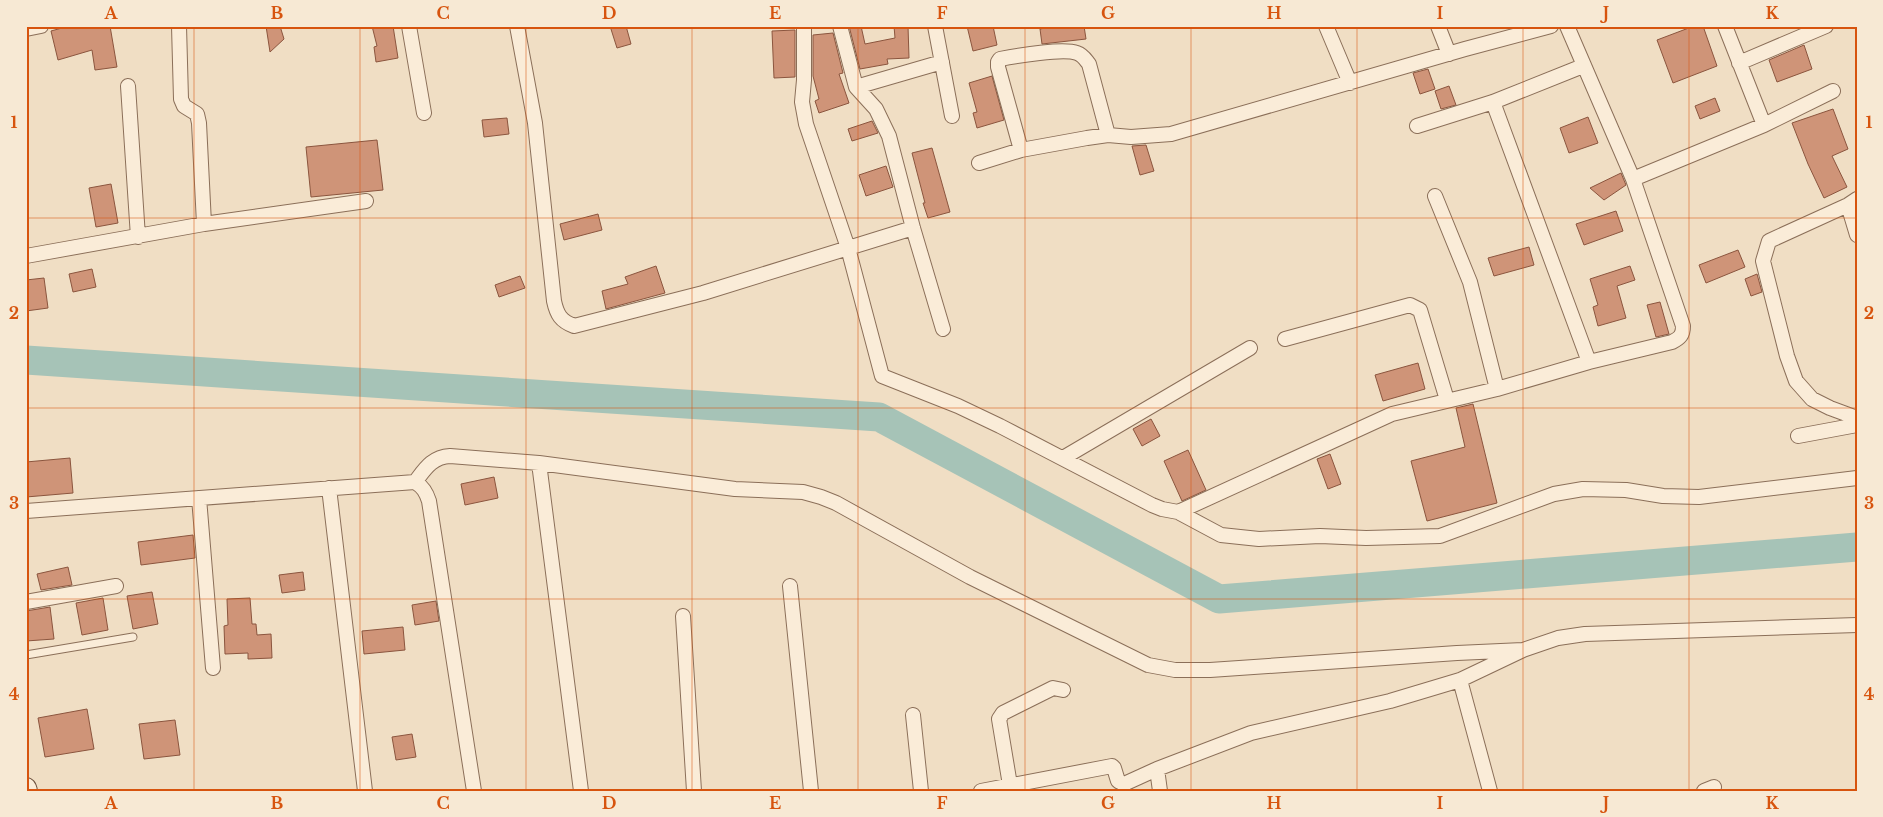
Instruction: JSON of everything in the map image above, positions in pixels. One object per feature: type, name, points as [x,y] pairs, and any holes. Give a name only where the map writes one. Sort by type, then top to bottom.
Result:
[{"type":"street","points":[[26,29],[41,26]]},
{"type":"street","points":[[179,26],[181,99],[184,106],[197,114],[199,123],[204,224]]},
{"type":"street","points":[[409,26],[424,113]]},
{"type":"street","points":[[517,26],[535,123],[554,301],[557,314],[564,322],[574,326],[704,293],[913,228]]},
{"type":"street","points":[[804,26],[802,102],[804,116],[848,248],[882,376],[958,406],[1152,505],[1178,512],[1221,536],[1259,539],[1320,536],[1366,538],[1440,536],[1554,494],[1583,489],[1626,490],[1663,496],[1699,497],[1857,478]]},
{"type":"street","points":[[840,26],[856,87],[876,109],[889,136],[913,228],[943,329]]},
{"type":"street","points":[[936,26],[952,116]]},
{"type":"street","points":[[1326,26],[1350,83]]},
{"type":"street","points":[[1438,26],[1449,54]]},
{"type":"street","points":[[979,163],[1021,150],[1108,135],[1131,137],[1171,134],[1552,26]]},
{"type":"street","points":[[1178,512],[1392,414],[1498,389],[1589,362],[1672,342],[1684,333],[1684,326],[1633,179],[1566,26]]},
{"type":"street","points":[[1725,26],[1764,125]]},
{"type":"street","points":[[1739,63],[1826,26]]},
{"type":"street","points":[[1021,150],[998,66],[1000,59],[1064,52],[1075,52],[1083,56],[1088,64],[1108,135]]},
{"type":"street","points":[[856,87],[942,62]]},
{"type":"street","points":[[1417,126],[1493,102],[1583,66]]},
{"type":"street","points":[[128,86],[138,237]]},
{"type":"street","points":[[1633,179],[1764,125],[1832,91]]},
{"type":"street","points":[[1493,102],[1589,362]]},
{"type":"street","points":[[1435,196],[1470,282],[1498,389]]},
{"type":"street","points":[[26,256],[204,224],[366,201]]},
{"type":"street","points":[[1857,236],[1853,202],[1769,241],[1763,261],[1787,356],[1796,381],[1812,399],[1857,418]]},
{"type":"street","points":[[1285,339],[1410,305],[1420,310],[1447,400]]},
{"type":"street","points":[[1063,458],[1250,348]]},
{"type":"street","points":[[1798,436],[1857,426]]},
{"type":"street","points":[[415,482],[430,463],[442,456],[539,463],[735,489],[803,492],[821,496],[970,577],[1148,665],[1175,670],[1210,670],[1523,650]]},
{"type":"street","points":[[539,463],[581,791]]},
{"type":"street","points":[[26,511],[415,482],[421,485],[430,501],[474,791]]},
{"type":"street","points":[[329,488],[365,791]]},
{"type":"street","points":[[199,498],[213,668]]},
{"type":"street","points":[[26,602],[116,586]]},
{"type":"street","points":[[790,586],[811,791]]},
{"type":"street","points":[[683,616],[694,791]]},
{"type":"street","points":[[981,791],[1112,766],[1118,781],[1124,784],[1157,769],[1251,733],[1390,701],[1460,680],[1523,650],[1558,638],[1585,634],[1857,625]]},
{"type":"street","points":[[1460,680],[1490,791]]},
{"type":"street","points":[[1010,785],[999,719],[1003,713],[1053,688],[1062,690]]},
{"type":"street","points":[[913,715],[922,791]]},
{"type":"street","points":[[1157,769],[1160,791]]},
{"type":"lane","points":[[26,655],[133,637]]},
{"type":"building","points":[[69,26],[110,26],[117,67],[95,70],[92,50],[58,60],[51,31]]},
{"type":"building","points":[[266,26],[280,26],[284,39],[270,52]]},
{"type":"building","points":[[372,26],[393,26],[398,58],[376,62],[374,47],[377,46]]},
{"type":"building","points":[[610,26],[626,26],[631,44],[617,48]]},
{"type":"building","points":[[849,26],[861,26],[865,44],[895,38],[894,26],[908,26],[909,58],[887,59],[888,64],[860,69]]},
{"type":"building","points":[[967,26],[993,26],[997,45],[973,51]]},
{"type":"building","points":[[1056,26],[1084,26],[1086,39],[1042,44],[1040,29]]},
{"type":"building","points":[[1694,26],[1703,26],[1717,66],[1673,83],[1657,40]]},
{"type":"building","points":[[795,30],[795,77],[774,78],[772,31]]},
{"type":"building","points":[[833,33],[843,73],[839,74],[849,103],[819,113],[815,101],[819,99],[813,76],[813,35]]},
{"type":"building","points":[[1804,45],[1812,69],[1777,82],[1769,60]]},
{"type":"building","points":[[1428,69],[1435,89],[1420,94],[1413,73]]},
{"type":"building","points":[[992,76],[1004,120],[977,128],[973,113],[977,112],[969,83]]},
{"type":"building","points":[[1449,86],[1456,105],[1441,109],[1435,91]]},
{"type":"building","points":[[1715,98],[1720,111],[1700,119],[1695,106]]},
{"type":"building","points":[[1833,109],[1848,149],[1832,156],[1847,187],[1824,198],[1792,123]]},
{"type":"building","points":[[1588,117],[1598,143],[1569,153],[1560,128]]},
{"type":"building","points":[[507,118],[509,134],[484,137],[482,120]]},
{"type":"building","points":[[872,121],[878,133],[852,141],[848,129]]},
{"type":"building","points":[[377,140],[383,190],[311,197],[306,147]]},
{"type":"building","points":[[1146,145],[1154,171],[1140,175],[1132,146]]},
{"type":"building","points":[[932,148],[950,212],[928,218],[912,153]]},
{"type":"building","points":[[886,166],[893,187],[866,196],[859,175]]},
{"type":"building","points":[[1621,173],[1626,185],[1604,200],[1590,188]]},
{"type":"building","points":[[111,184],[118,223],[96,227],[89,188]]},
{"type":"building","points":[[1616,211],[1623,231],[1584,245],[1576,224]]},
{"type":"building","points":[[598,214],[602,230],[564,240],[560,224]]},
{"type":"building","points":[[1529,247],[1534,265],[1494,276],[1488,258]]},
{"type":"building","points":[[1738,250],[1745,267],[1706,283],[1699,265]]},
{"type":"building","points":[[656,266],[665,293],[606,309],[602,291],[628,284],[625,277]]},
{"type":"building","points":[[1630,266],[1635,280],[1617,286],[1626,318],[1598,326],[1593,307],[1598,305],[1590,279]]},
{"type":"building","points":[[92,269],[96,287],[73,292],[69,274]]},
{"type":"building","points":[[1757,274],[1762,292],[1751,296],[1745,279]]},
{"type":"building","points":[[520,276],[525,288],[499,297],[495,285]]},
{"type":"building","points":[[44,278],[48,308],[26,311],[26,280]]},
{"type":"building","points":[[1660,302],[1669,334],[1656,337],[1647,305]]},
{"type":"building","points":[[1418,363],[1425,389],[1383,401],[1375,375]]},
{"type":"building","points":[[1473,404],[1497,503],[1427,521],[1411,461],[1465,447],[1456,408]]},
{"type":"building","points":[[1151,419],[1160,436],[1142,446],[1133,429]]},
{"type":"building","points":[[1188,450],[1206,490],[1182,501],[1164,461]]},
{"type":"building","points":[[1330,454],[1341,484],[1328,489],[1317,459]]},
{"type":"building","points":[[70,458],[73,493],[26,497],[26,462]]},
{"type":"building","points":[[494,477],[498,498],[465,505],[461,484]]},
{"type":"building","points":[[193,535],[195,558],[141,565],[138,542]]},
{"type":"building","points":[[68,567],[72,585],[41,590],[37,574]]},
{"type":"building","points":[[303,572],[305,590],[282,593],[279,575]]},
{"type":"building","points":[[152,592],[158,624],[133,629],[127,596]]},
{"type":"building","points":[[103,598],[108,630],[82,635],[76,603]]},
{"type":"building","points":[[250,598],[252,624],[256,624],[257,635],[271,634],[272,658],[248,659],[248,653],[225,654],[224,626],[228,625],[227,599]]},
{"type":"building","points":[[436,601],[439,621],[415,625],[412,605]]},
{"type":"building","points":[[50,607],[54,639],[26,641],[26,611]]},
{"type":"building","points":[[403,627],[405,650],[364,654],[362,631]]},
{"type":"building","points":[[87,709],[94,749],[45,757],[38,718]]},
{"type":"building","points":[[175,720],[180,755],[144,759],[139,724]]},
{"type":"building","points":[[412,734],[416,757],[396,760],[392,737]]},
{"type":"waterway","points":[[26,360],[879,417],[1219,599],[1857,547]]}]
